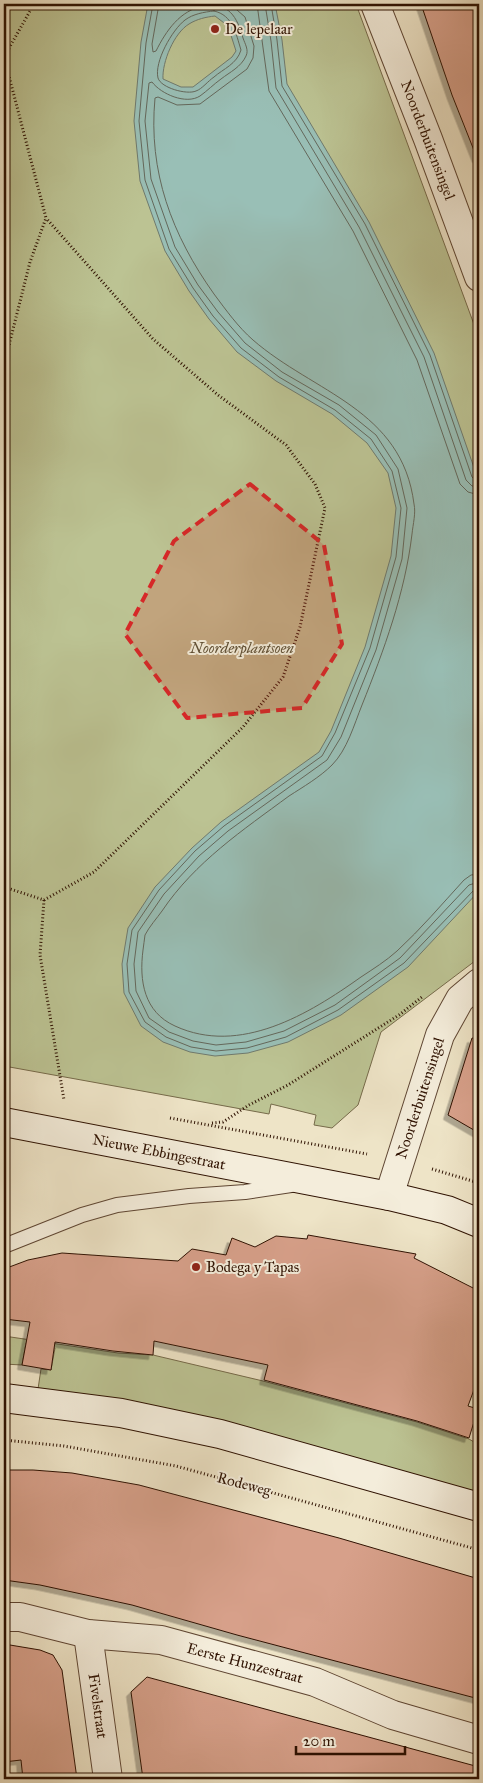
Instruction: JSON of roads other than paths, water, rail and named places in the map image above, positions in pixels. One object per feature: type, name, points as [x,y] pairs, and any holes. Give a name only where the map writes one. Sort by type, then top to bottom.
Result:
[{"type":"street","name":"Noorderbuitensingel","points":[[375,4],[479,277]]},
{"type":"street","name":"Noorderbuitensingel","points":[[388,1196],[440,1035],[460,999],[479,983]]},
{"type":"street","name":"Nieuwe Ebbingestraat","points":[[4,1122],[388,1196],[447,1210],[479,1223]]},
{"type":"street","points":[[4,1398],[121,1413],[220,1434],[479,1507]]},
{"type":"street","name":"Eerste Hunzestraat","points":[[4,1617],[20,1617],[88,1634],[161,1640],[316,1682],[393,1716],[479,1740]]},
{"type":"street","name":"Fivelstraat","points":[[88,1634],[108,1779]]},
{"type":"lane","name":"Nieuwe Ebbingestraat","points":[[4,1246],[82,1215],[118,1205],[189,1196],[245,1192],[314,1182]]},
{"type":"water","points":[[148,4],[275,4],[282,40],[287,84],[369,222],[434,353],[479,482],[479,891],[408,967],[341,1015],[288,1042],[248,1053],[215,1056],[190,1052],[163,1042],[141,1026],[124,993],[122,964],[128,928],[155,887],[192,848],[221,822],[319,752],[331,731],[365,647],[391,556],[396,508],[388,473],[367,443],[332,414],[276,381],[237,352],[209,319],[189,291],[165,251],[140,181],[134,121],[141,42]],"holes":[[[215,16],[228,26],[236,51],[232,57],[193,87],[181,87],[163,79],[163,72],[170,48],[184,28],[198,20]]]},
{"type":"place","name":"De lepelaar","points":[[215,29]]},
{"type":"place","name":"Bodega y Tapas","points":[[196,1267]]},
{"type":"park label","name":"Noorderplantsoen","points":[[242,648]]}]
